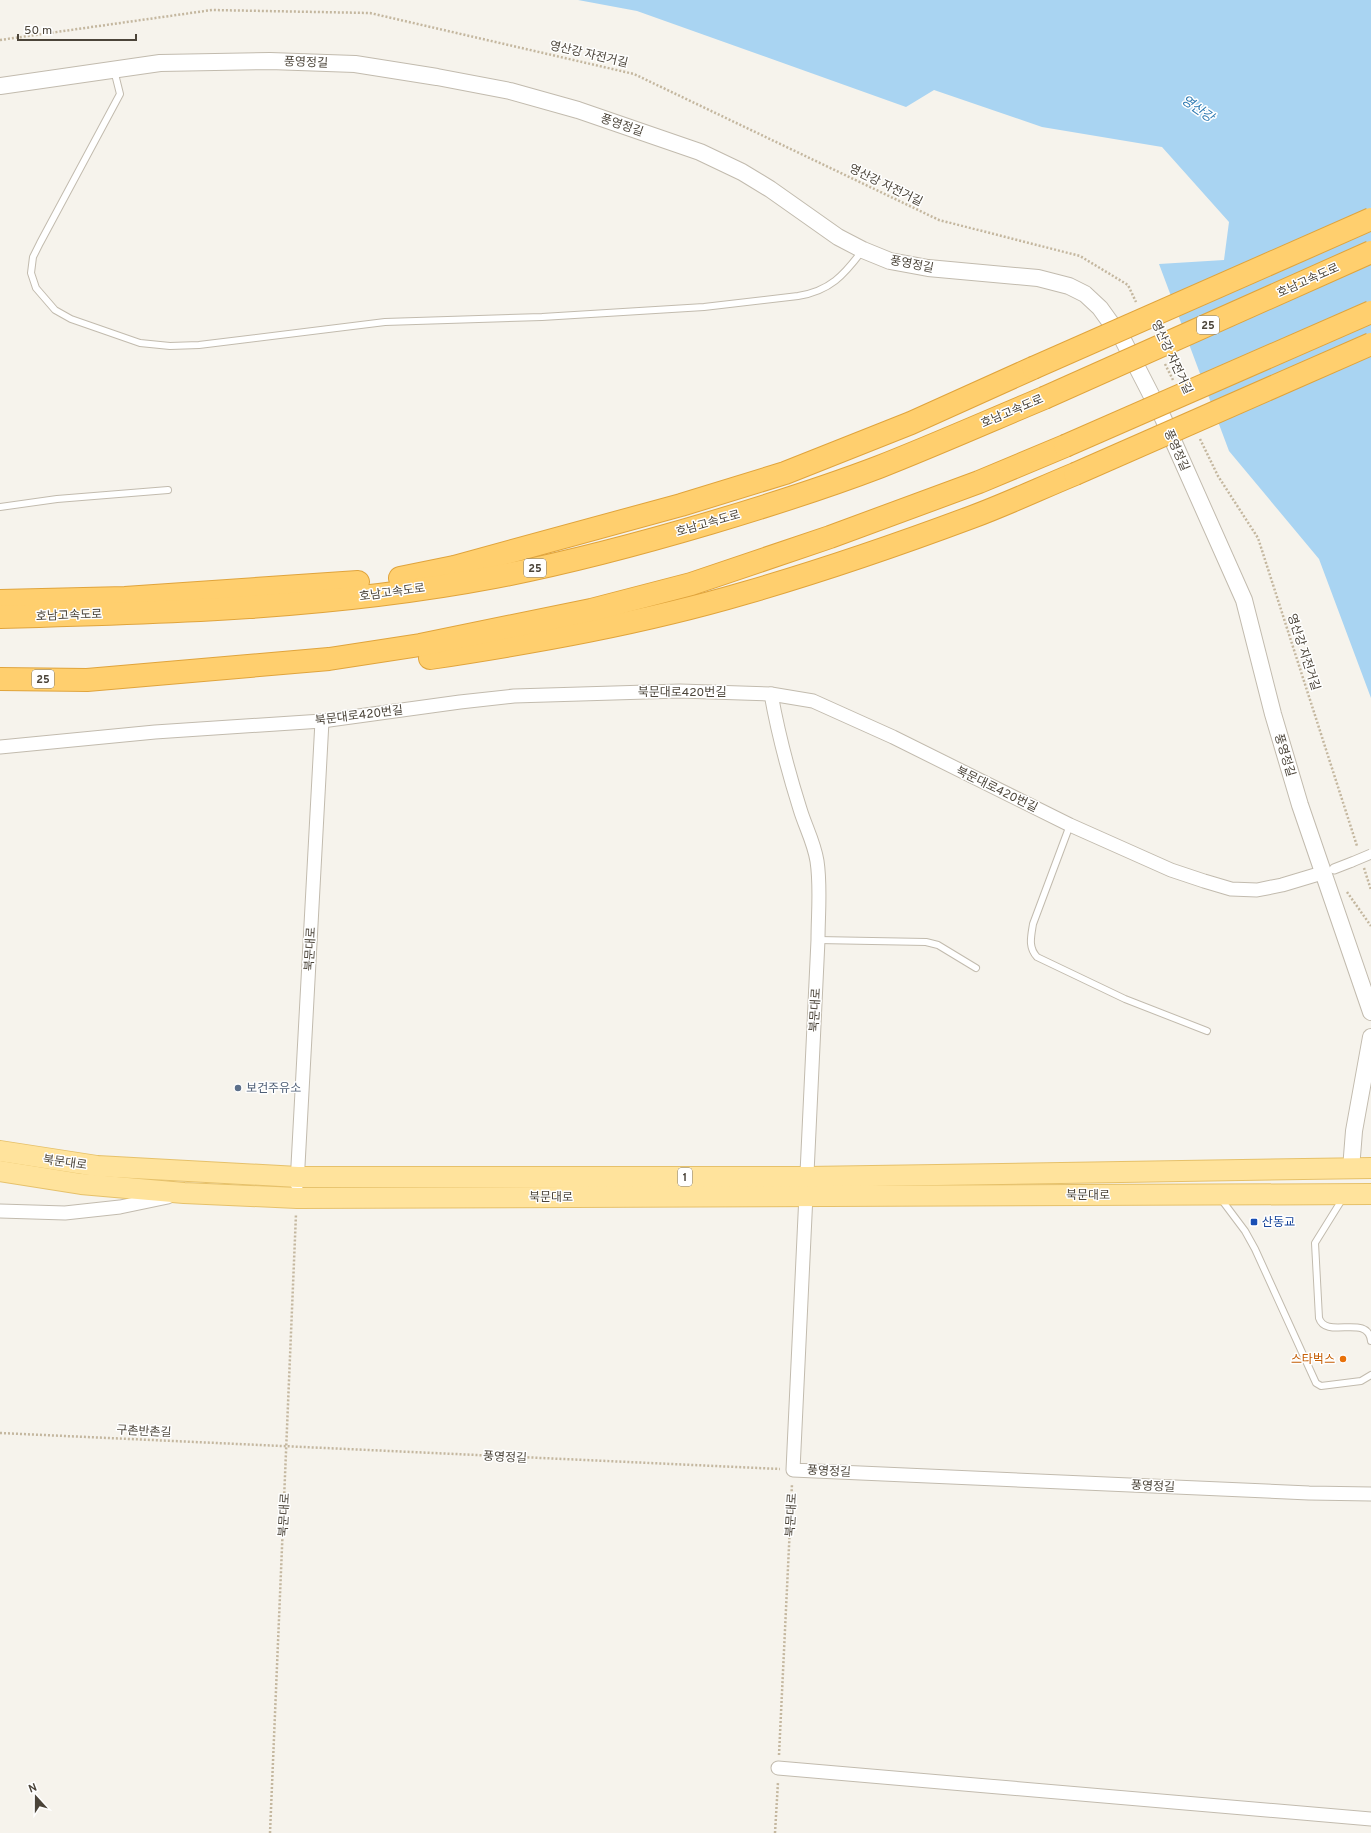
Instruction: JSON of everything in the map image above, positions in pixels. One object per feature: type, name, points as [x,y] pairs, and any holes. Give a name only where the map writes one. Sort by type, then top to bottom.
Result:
[{"type":"highway","points":[[0,601],[126,598],[353,583],[398,578],[454,567],[681,505],[785,473],[911,423],[1371,219]]},
{"type":"highway","name":"호남고속도로","points":[[0,617],[160,612],[253,607],[360,597],[495,577],[643,543],[785,501],[879,467],[1044,398],[1371,252]]},
{"type":"highway","name":"25","points":[[0,679],[87,680],[329,659],[420,645],[591,610],[691,584],[830,537],[979,482],[1371,312]]},
{"type":"highway","points":[[87,680],[217,682],[319,675],[473,651],[645,618],[744,594],[841,563],[974,516],[1075,474],[1371,344]]},
{"type":"main road","name":"북문대로","points":[[0,1151],[97,1166],[298,1178],[807,1177],[1371,1168]]},
{"type":"main road","name":"북문대로","points":[[0,1171],[82,1184],[184,1193],[297,1198],[1371,1194]]},
{"type":"street","name":"풍영정길","points":[[0,86],[160,63],[270,61],[355,64],[437,77],[510,91],[578,110],[700,152],[742,172],[770,189],[838,237],[863,250],[890,261],[928,268],[1038,278],[1069,286],[1084,294],[1100,308],[1123,340],[1163,418],[1244,600],[1273,714],[1328,871],[1371,1012]]},
{"type":"street","name":"북문대로420번길","points":[[0,747],[155,732],[322,721],[514,696],[680,690],[771,694],[813,701],[893,737],[1070,824],[1171,870],[1231,889],[1257,890],[1282,885],[1328,871]]},
{"type":"street","name":"북문대로","points":[[771,694],[782,748],[802,814],[813,843],[817,861],[818,940],[793,1470]]},
{"type":"street","name":"북문대로","points":[[297,1198],[322,721]]},
{"type":"street","points":[[1328,871],[1357,861],[1371,854]]},
{"type":"street","points":[[1351,1169],[1354,1132],[1371,1037]]},
{"type":"street","points":[[0,1211],[65,1213],[120,1207],[184,1193]]},
{"type":"street","name":"풍영정길","points":[[793,1470],[1301,1493],[1371,1494]]},
{"type":"street","points":[[778,1768],[1371,1819]]},
{"type":"lane","points":[[114,70],[120,94],[33,256],[31,273],[36,288],[55,310],[71,319],[140,343],[170,346],[199,345],[385,322],[573,315],[704,307],[798,296],[823,290],[836,281],[846,272],[863,250]]},
{"type":"lane","points":[[0,507],[57,499],[168,490]]},
{"type":"lane","points":[[1070,824],[1033,924],[1030,940],[1033,953],[1037,957],[1125,1000],[1206,1031]]},
{"type":"lane","points":[[818,940],[926,942],[938,945],[976,968]]},
{"type":"lane","points":[[1345,1194],[1315,1243],[1319,1318],[1322,1323],[1331,1327],[1360,1328],[1365,1330],[1370,1336],[1371,1341]]},
{"type":"lane","points":[[1218,1195],[1245,1231],[1255,1249],[1316,1383],[1321,1386],[1361,1381],[1371,1375]]},
{"type":"path","name":"영산강 자전거길","points":[[0,40],[212,10],[370,12],[634,74],[939,220],[1080,256],[1128,285],[1138,306]]},
{"type":"path","name":"영산강 자전거길","points":[[1165,363],[1175,384]]},
{"type":"path","name":"영산강 자전거길","points":[[1198,434],[1218,476],[1258,538],[1360,854]]},
{"type":"path","points":[[1357,861],[1371,890]]},
{"type":"path","name":"북문대로","points":[[270,1833],[297,1198]]},
{"type":"path","name":"구촌반촌길","points":[[0,1433],[287,1447]]},
{"type":"path","name":"풍영정길","points":[[287,1447],[793,1470]]},
{"type":"path","name":"북문대로","points":[[775,1833],[793,1470]]},
{"type":"water","name":"영산강","points":[[578,0],[1371,0],[1371,698],[1319,559],[1229,451],[1159,264],[1224,260],[1229,222],[1162,147],[1042,127],[934,90],[906,107],[637,11]]},
{"type":"place","name":"보건주유소","points":[[238,1088]]},
{"type":"place","name":"산동교","points":[[1254,1222]]},
{"type":"place","name":"스타벅스","points":[[1343,1359]]}]
